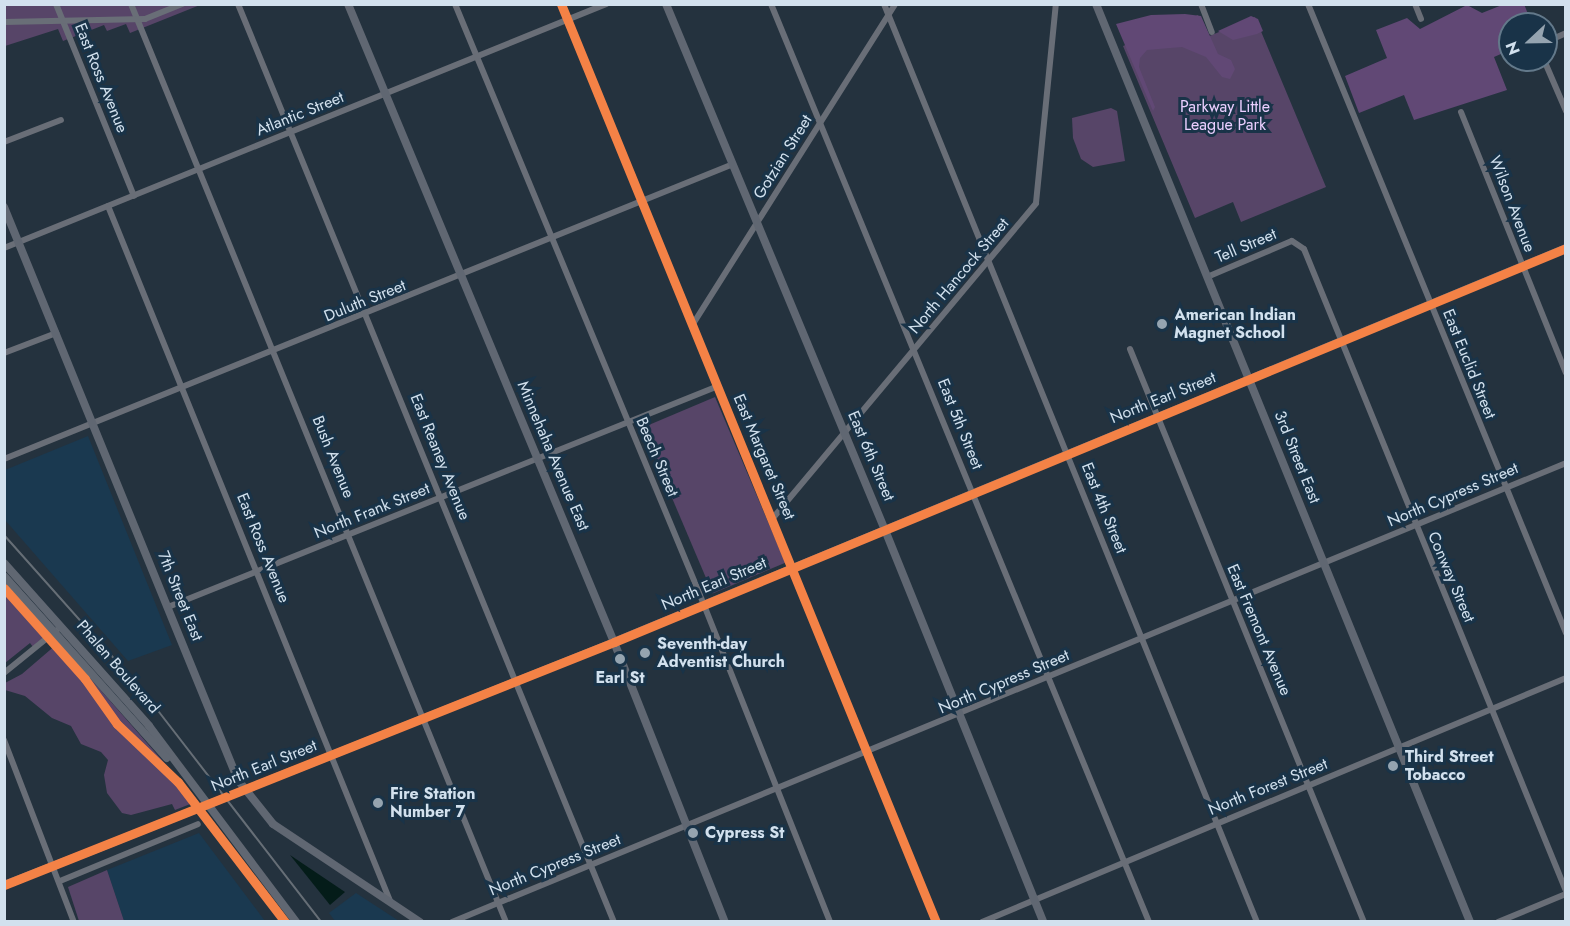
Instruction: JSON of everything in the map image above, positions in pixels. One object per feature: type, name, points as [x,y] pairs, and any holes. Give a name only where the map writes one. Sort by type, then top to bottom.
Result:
[{"type":"street","name":"East Ross Avenue","points":[[56,4],[134,196]]},
{"type":"street","name":"Bush Avenue","points":[[131,4],[425,718],[506,921]]},
{"type":"street","points":[[4,22],[145,19],[182,4]]},
{"type":"street","name":"East Reaney Avenue","points":[[238,4],[614,921]]},
{"type":"street","name":"Minnehaha Avenue East","points":[[348,4],[614,642],[725,921]]},
{"type":"street","name":"Beech Street","points":[[455,4],[830,921]]},
{"type":"street","name":"East Margaret Street","points":[[561,4],[936,921]]},
{"type":"street","name":"Atlantic Street","points":[[4,248],[606,4]]},
{"type":"street","name":"East 6th Street","points":[[666,4],[885,530],[1043,921]]},
{"type":"street","name":"East 5th Street","points":[[771,4],[916,350],[1149,921]]},
{"type":"street","name":"East 4th Street","points":[[884,4],[1257,921]]},
{"type":"street","name":"Gotzian Street","points":[[693,324],[895,4]]},
{"type":"street","name":"North Hancock Street","points":[[773,518],[916,350],[1035,203],[1056,4]]},
{"type":"street","name":"3rd Street East","points":[[1096,4],[1470,921]]},
{"type":"street","points":[[1201,4],[1212,32]]},
{"type":"street","name":"East Euclid Street","points":[[1308,4],[1566,633]]},
{"type":"street","points":[[1415,4],[1421,18]]},
{"type":"street","points":[[1549,72],[1566,111]]},
{"type":"street","name":"Wilson Avenue","points":[[1461,112],[1566,373]]},
{"type":"street","points":[[4,142],[61,120]]},
{"type":"street","name":"Duluth Street","points":[[4,459],[462,277],[733,164]]},
{"type":"street","name":"East Ross Avenue","points":[[108,206],[184,388],[390,902]]},
{"type":"street","name":"7th Street East","points":[[4,207],[230,763],[244,788],[273,824],[420,921]]},
{"type":"street","name":"Tell Street","points":[[1207,277],[1297,242]]},
{"type":"street","name":"Conway Street","points":[[1297,242],[1304,249],[1566,892]]},
{"type":"street","name":"North Earl Street","points":[[4,885],[614,642],[1566,248]]},
{"type":"street","points":[[4,353],[56,333]]},
{"type":"street","name":"East Fremont Avenue","points":[[1130,349],[1364,921]]},
{"type":"street","name":"North Frank Street","points":[[168,607],[718,386]]},
{"type":"street","name":"North Cypress Street","points":[[452,921],[1050,678],[1566,463]]},
{"type":"street","name":"Phalen Boulevard","points":[[4,562],[59,628],[149,726],[296,921]]},
{"type":"street","name":"Phalen Boulevard","points":[[4,576],[59,628]]},
{"type":"street","points":[[4,673],[59,628]]},
{"type":"street","name":"North Forest Street","points":[[982,921],[1566,678]]},
{"type":"street","points":[[4,740],[55,865],[74,921]]},
{"type":"street","points":[[60,881],[198,824]]},
{"type":"street","points":[[1498,921],[1566,892]]},
{"type":"shaded area","points":[[1524,4],[1527,12],[1498,12],[1498,55],[1494,57],[1507,90],[1414,120],[1404,95],[1359,113],[1345,76],[1387,58],[1376,30],[1407,18],[1420,29],[1467,5],[1482,13],[1502,5]]},
{"type":"shaded area","points":[[1151,15],[1201,16],[1218,54],[1231,60],[1235,69],[1230,79],[1222,77],[1206,57],[1182,47],[1147,50],[1140,58],[1139,67],[1155,107],[1153,111],[1116,24]]},
{"type":"shaded area","points":[[1251,16],[1258,19],[1263,31],[1233,40],[1218,31]]},
{"type":"shaded area","points":[[88,436],[172,645],[128,661],[5,520],[5,470]]},
{"type":"shaded area","points":[[199,833],[265,921],[124,921],[107,870]]},
{"type":"shaded area","points":[[290,855],[345,892],[330,905]]},
{"type":"shaded area","points":[[356,893],[399,921],[335,921],[329,913]]},
{"type":"green space","points":[[5,5],[200,5],[130,33],[126,24],[107,31],[104,25],[63,41],[58,29],[5,46]]},
{"type":"green space","name":"Parkway Little League Park","points":[[1198,15],[1207,37],[1255,17],[1326,187],[1241,222],[1233,202],[1195,218],[1123,46]]},
{"type":"green space","points":[[1111,108],[1117,111],[1125,161],[1093,167],[1081,159],[1073,138],[1072,118]]},
{"type":"green space","points":[[715,397],[785,563],[713,594],[642,428]]},
{"type":"green space","points":[[4,582],[45,630],[44,637],[33,647],[30,643],[5,663]]},
{"type":"green space","points":[[57,644],[61,645],[198,801],[175,810],[172,804],[131,815],[122,813],[107,793],[104,775],[108,760],[101,752],[81,744],[71,726],[52,718],[25,696],[5,690],[5,683],[22,674]]},
{"type":"green space","points":[[107,870],[124,921],[79,921],[68,887]]},
{"type":"railway","points":[[4,535],[142,690],[321,922]]},
{"type":"cycle path","points":[[561,4],[936,922]]},
{"type":"cycle path","points":[[4,885],[614,642],[1566,248]]},
{"type":"cycle path","points":[[4,588],[85,679],[117,724],[178,782],[285,922]]},
{"type":"place","name":"American Indian Magnet School","points":[[1162,324]]},
{"type":"place","name":"Seventh-day Adventist Church","points":[[645,653]]},
{"type":"place","name":"Earl St","points":[[620,659]]},
{"type":"place","name":"Third Street Tobacco","points":[[1393,766]]},
{"type":"place","name":"Fire Station Number 7","points":[[378,803]]},
{"type":"place","name":"Cypress St","points":[[693,833]]}]
